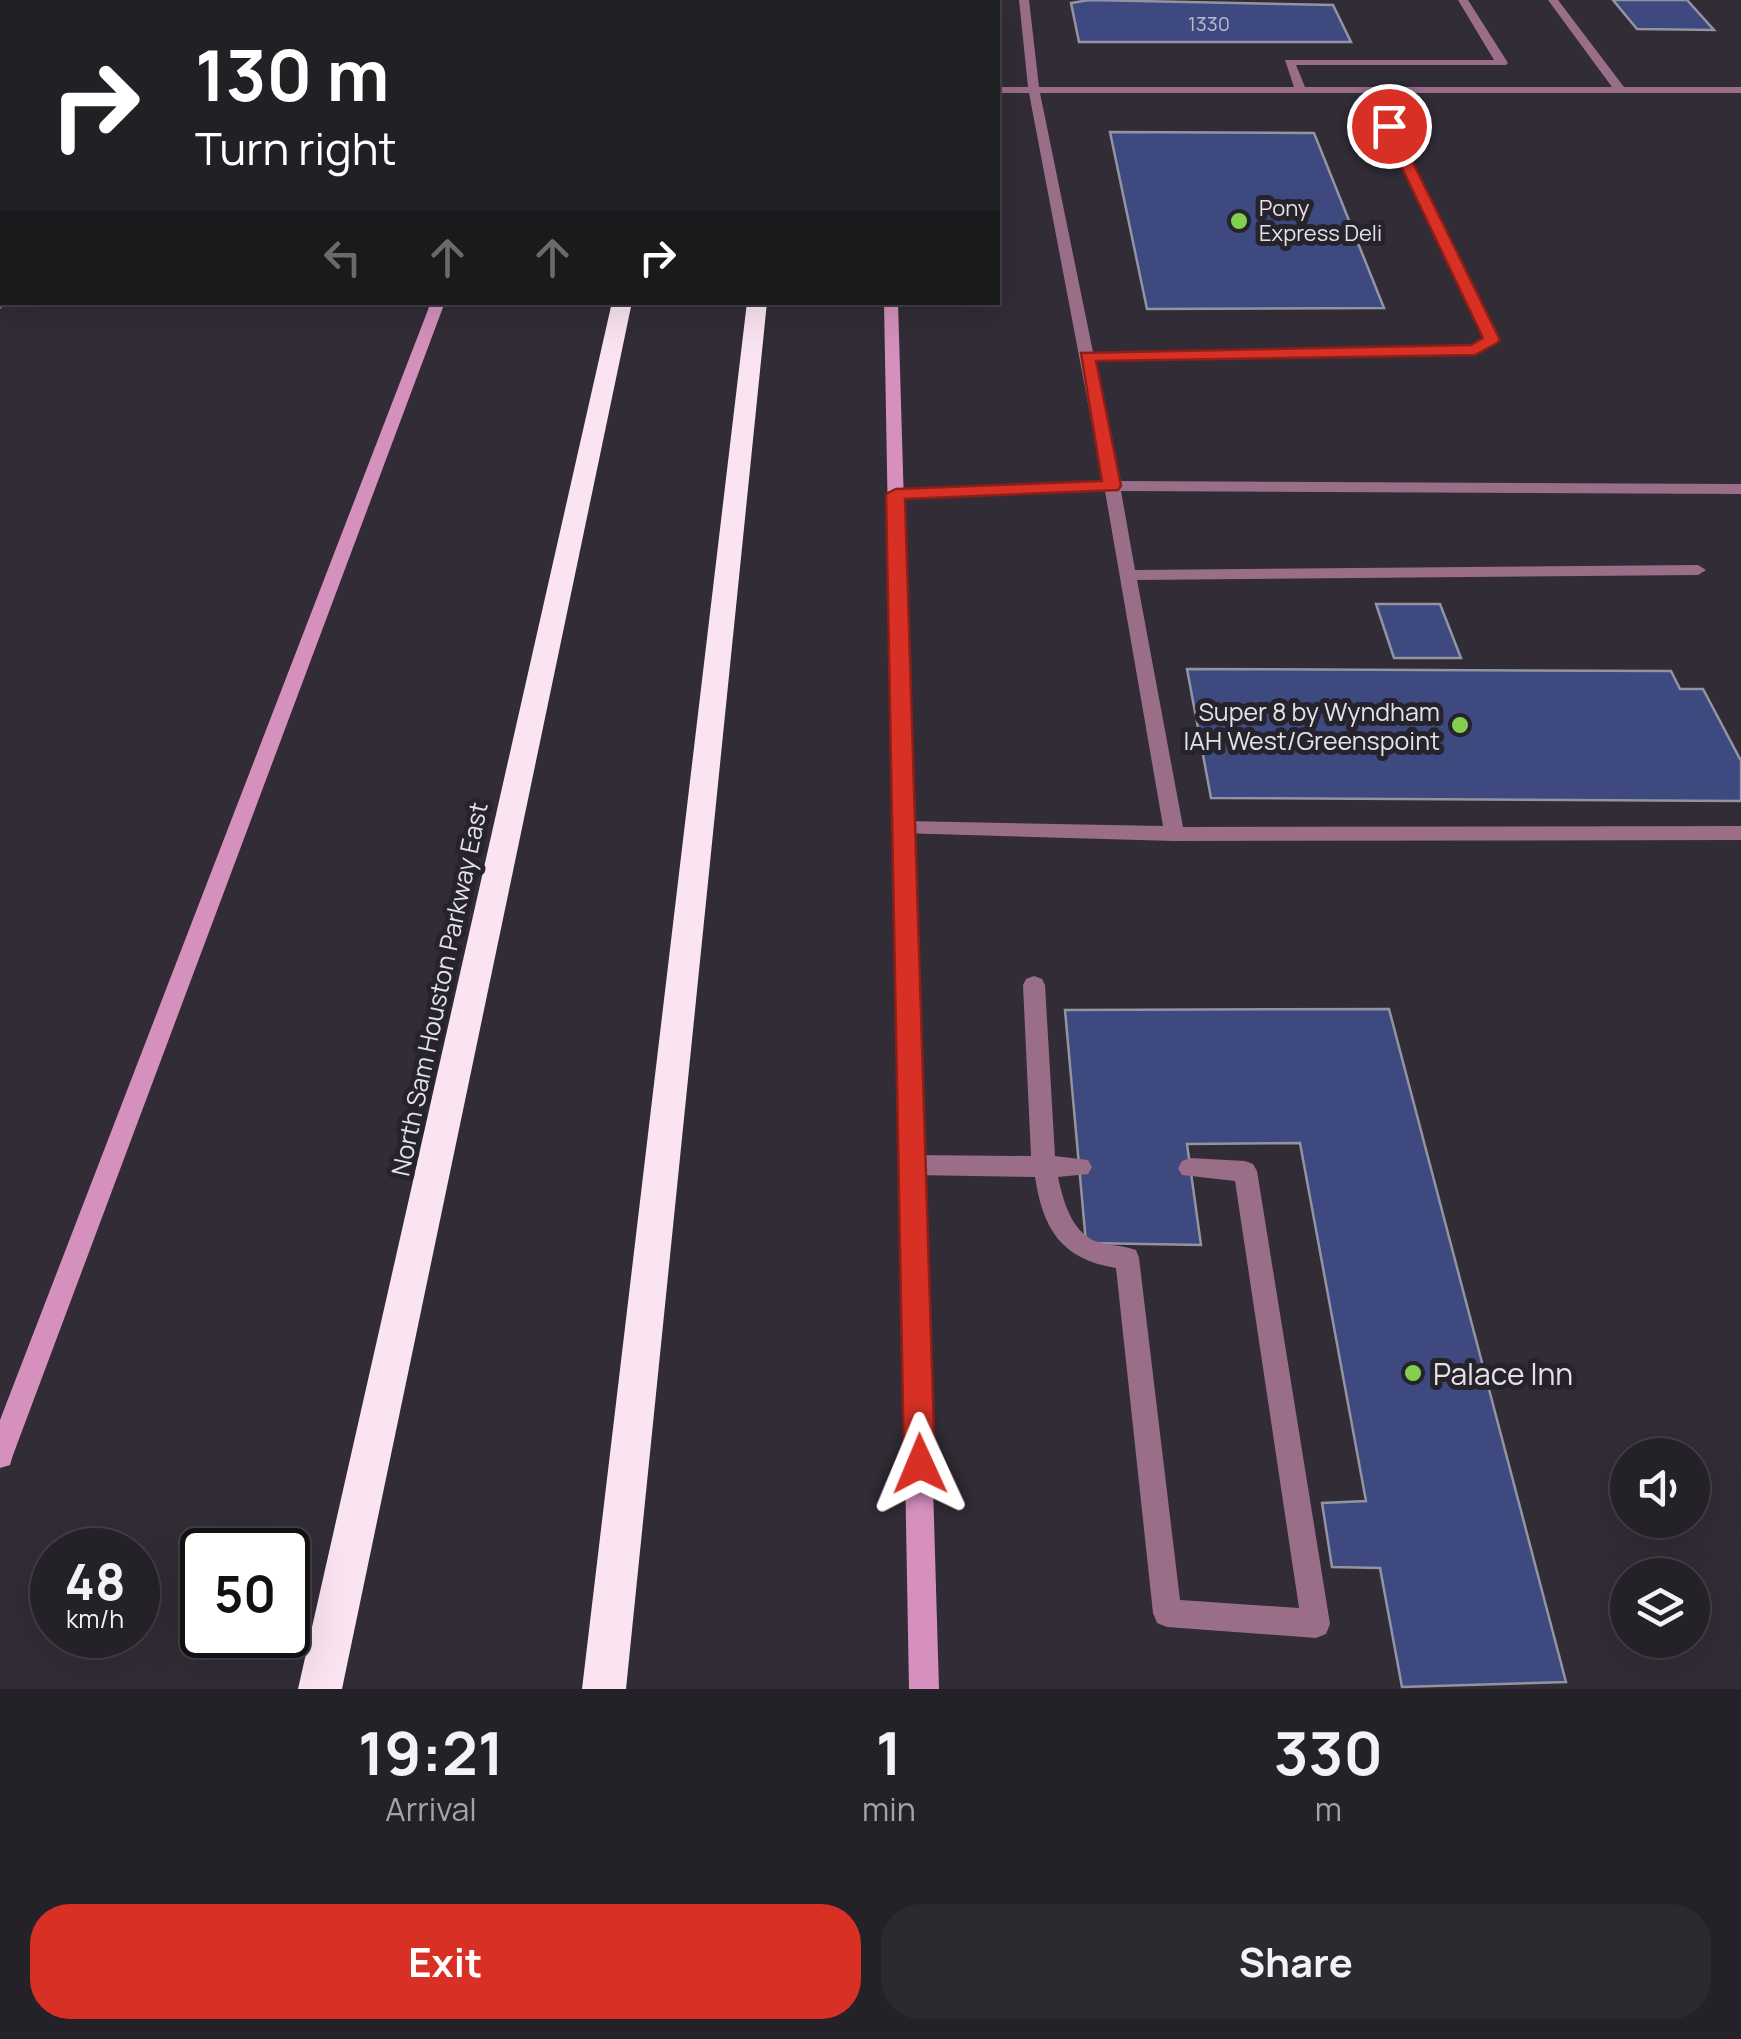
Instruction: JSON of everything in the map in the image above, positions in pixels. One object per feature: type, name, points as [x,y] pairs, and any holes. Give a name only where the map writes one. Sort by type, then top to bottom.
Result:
[{"type":"highway","name":"North Sam Houston Parkway East","points":[[320,1689],[621,305]]},
{"type":"highway","points":[[604,1689],[757,305]]},
{"type":"main road","points":[[0,1455],[437,305]]},
{"type":"main road","points":[[891,305],[924,1689]]},
{"type":"lane","points":[[1024,0],[1034,90],[1112,486],[1174,834]]},
{"type":"lane","points":[[1301,90],[1289,62],[1502,64],[1463,0]]},
{"type":"lane","points":[[1553,0],[1620,89]]},
{"type":"lane","points":[[1000,90],[1741,90]]},
{"type":"lane","points":[[1086,356],[1475,350],[1492,340],[1372,90]]},
{"type":"lane","points":[[896,494],[1112,486],[1741,489]]},
{"type":"lane","points":[[1128,575],[1698,570]]},
{"type":"lane","points":[[906,828],[1174,834],[1741,832]]},
{"type":"lane","points":[[1034,986],[1044,1166],[1052,1210],[1070,1237],[1092,1253],[1127,1258],[1167,1613],[1316,1624],[1245,1172],[1190,1168]]},
{"type":"lane","points":[[914,1164],[1080,1167]]},
{"type":"building","points":[[1089,0],[1333,5],[1351,42],[1079,42],[1071,3]]},
{"type":"building","points":[[1613,0],[1687,0],[1714,30],[1637,29]]},
{"type":"building","name":"Pony Express Deli","points":[[1110,132],[1314,133],[1384,308],[1147,309]]},
{"type":"building","points":[[1376,604],[1440,604],[1461,658],[1394,658]]},
{"type":"building","name":"Super 8 by Wyndham IAH West/Greenspoint","points":[[1187,669],[1671,671],[1680,689],[1703,689],[1741,761],[1741,801],[1211,798]]},
{"type":"building","name":"Palace Inn","points":[[1389,1009],[1566,1682],[1402,1687],[1380,1568],[1332,1567],[1322,1503],[1366,1501],[1300,1143],[1187,1144],[1201,1245],[1086,1243],[1065,1010]]},
{"type":"place","name":"Pony Express Deli","points":[[1239,221]]},
{"type":"place","name":"Super 8 by Wyndham IAH West/Greenspoint","points":[[1460,725]]},
{"type":"place","name":"Palace Inn","points":[[1413,1373]]},
{"type":"route","points":[[920,1464],[896,494],[1112,486],[1086,356],[1475,350],[1492,340],[1389,126]]}]
